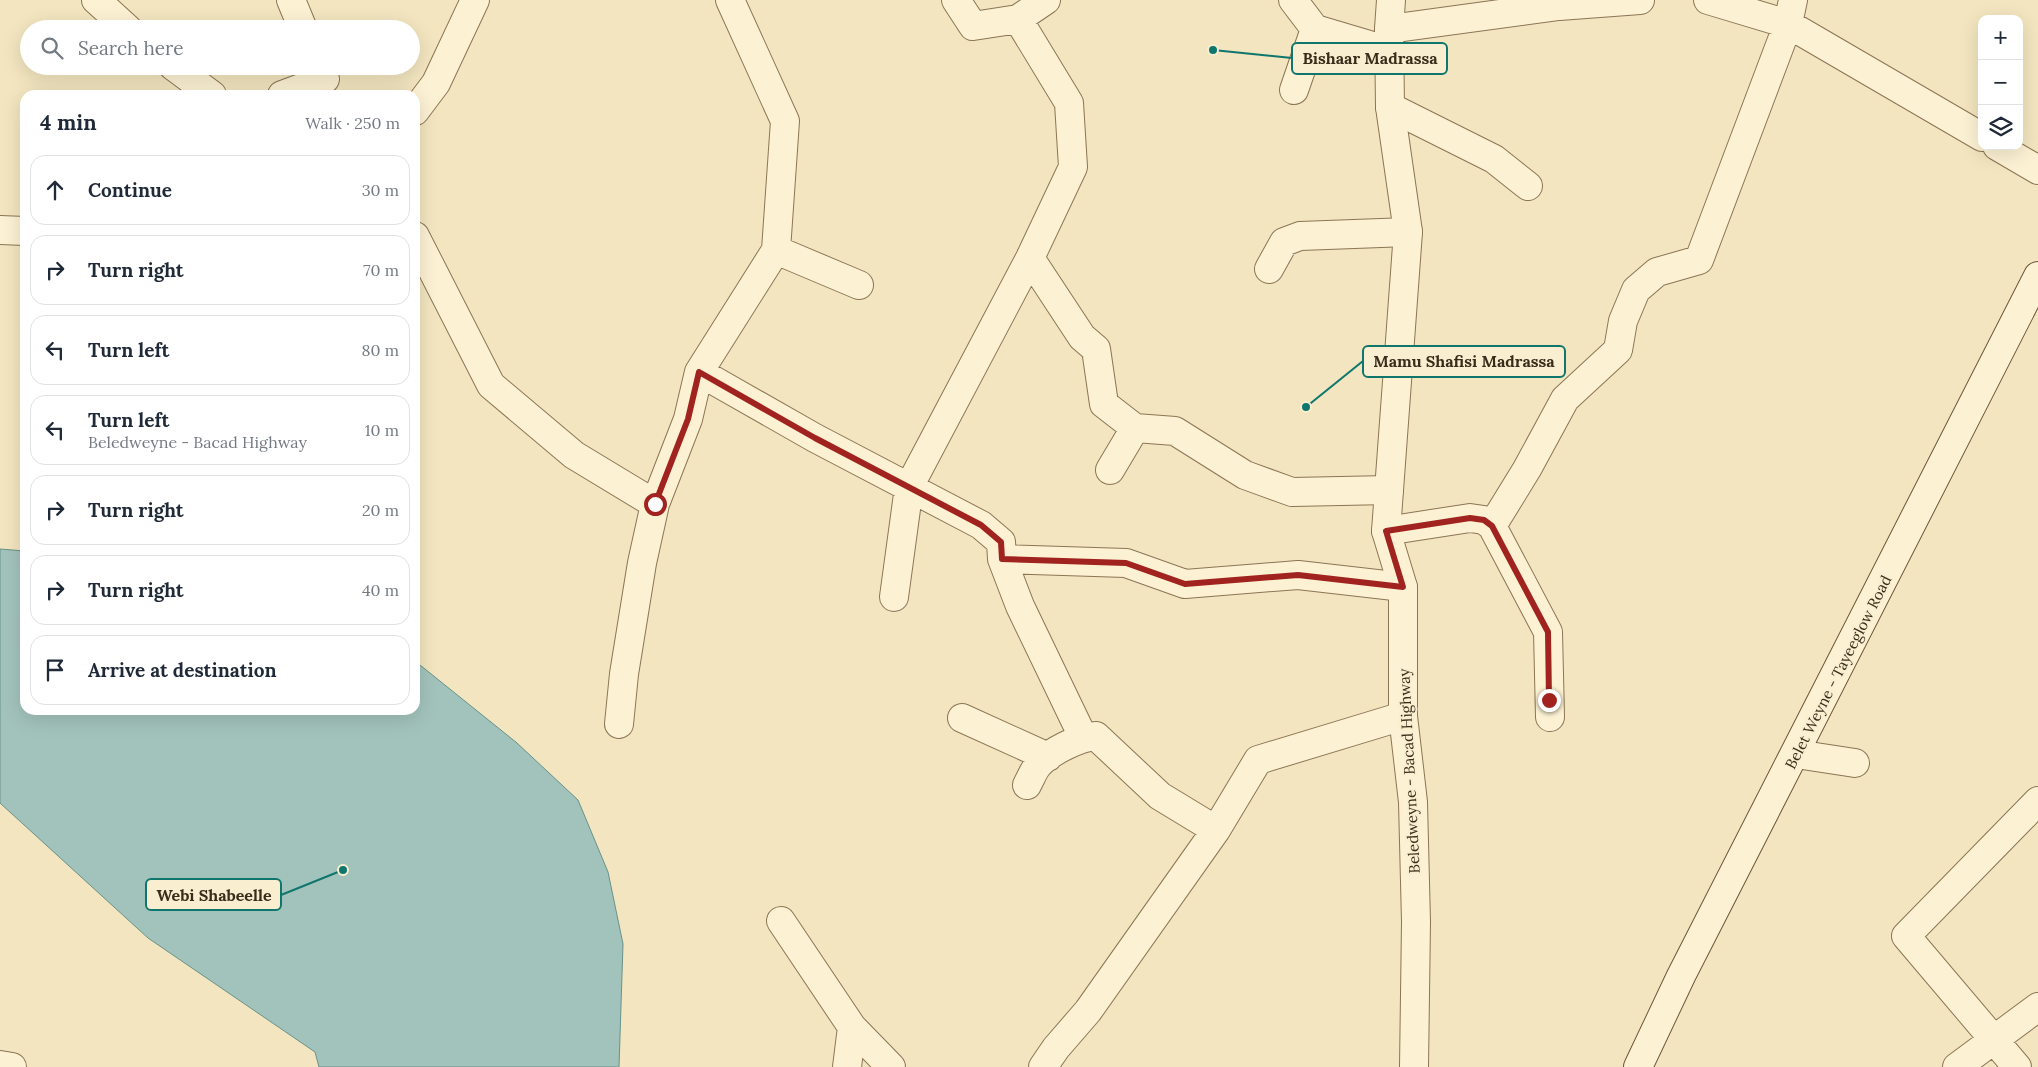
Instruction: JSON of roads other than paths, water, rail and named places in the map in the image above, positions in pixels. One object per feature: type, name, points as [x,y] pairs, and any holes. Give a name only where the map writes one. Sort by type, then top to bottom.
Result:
[{"type":"street","points":[[96,0],[118,20]]},
{"type":"street","points":[[291,0],[299,20]]},
{"type":"street","points":[[420,104],[436,83],[475,0]]},
{"type":"street","points":[[619,724],[624,674],[642,563],[655,504],[688,419],[699,372],[776,250],[785,121],[730,0]]},
{"type":"street","points":[[956,0],[974,26],[1018,19],[1046,0]]},
{"type":"street","points":[[1293,0],[1315,29],[1389,40],[1559,6],[1640,0]]},
{"type":"street","name":"Beledweyne - Bacad Highway","points":[[1391,0],[1389,40],[1390,107],[1408,232],[1386,531],[1403,587],[1403,716],[1413,802],[1416,922],[1414,1067]]},
{"type":"street","points":[[1708,0],[1790,12],[1978,134]]},
{"type":"street","points":[[1492,526],[1565,399],[1618,350],[1623,321],[1636,290],[1657,272],[1699,260],[1790,12]]},
{"type":"street","points":[[894,597],[909,487],[1030,258],[1073,167],[1069,103],[1018,19]]},
{"type":"street","points":[[1294,90],[1315,29]]},
{"type":"street","points":[[185,75],[205,90]]},
{"type":"street","points":[[297,90],[327,80]]},
{"type":"street","points":[[1390,107],[1494,159],[1528,186]]},
{"type":"street","points":[[2004,150],[2038,170]]},
{"type":"street","points":[[0,230],[20,230]]},
{"type":"street","points":[[1269,269],[1284,242],[1300,236],[1408,232]]},
{"type":"street","points":[[420,246],[491,385],[574,455],[655,504]]},
{"type":"street","points":[[776,250],[858,285]]},
{"type":"street","points":[[1030,258],[1082,337],[1096,349],[1104,404],[1134,428],[1175,431],[1246,476],[1292,492],[1389,490]]},
{"type":"street","name":"Belet Weyne - Tayeeglow Road","points":[[1638,1067],[1681,976],[1796,754],[2038,276]]},
{"type":"street","points":[[699,372],[815,438],[981,525],[1001,542],[1002,559],[1020,606],[1083,736]]},
{"type":"street","points":[[1110,470],[1134,428]]},
{"type":"street","points":[[1386,531],[1470,518],[1484,520],[1492,526],[1548,632],[1550,717]]},
{"type":"street","points":[[1002,559],[1126,563],[1185,584],[1298,575],[1403,587]]},
{"type":"street","points":[[1043,1067],[1056,1048],[1088,1011],[1216,830],[1258,760],[1403,716]]},
{"type":"street","points":[[962,718],[1048,757]]},
{"type":"street","points":[[1027,785],[1039,764],[1048,757],[1083,736],[1096,736],[1160,796],[1216,830]]},
{"type":"street","points":[[1796,754],[1855,763]]},
{"type":"street","points":[[2016,1067],[1994,1038],[1906,936],[2038,801]]},
{"type":"street","points":[[781,921],[852,1027],[891,1067]]},
{"type":"street","points":[[1957,1067],[1994,1038],[2038,1008]]},
{"type":"street","points":[[848,1067],[852,1027]]},
{"type":"street","points":[[0,1065],[12,1067]]},
{"type":"water","points":[[0,549],[20,551],[20,715],[420,715],[420,665],[517,743],[578,800],[608,872],[623,944],[619,1067],[319,1067],[315,1052],[148,938],[0,803]]},
{"type":"place","name":"Bishaar Madrassa","points":[[1213,50]]},
{"type":"place","name":"Mamu Shafisi Madrassa","points":[[1306,407]]},
{"type":"place","name":"Webi Shabeelle","points":[[343,870]]}]
